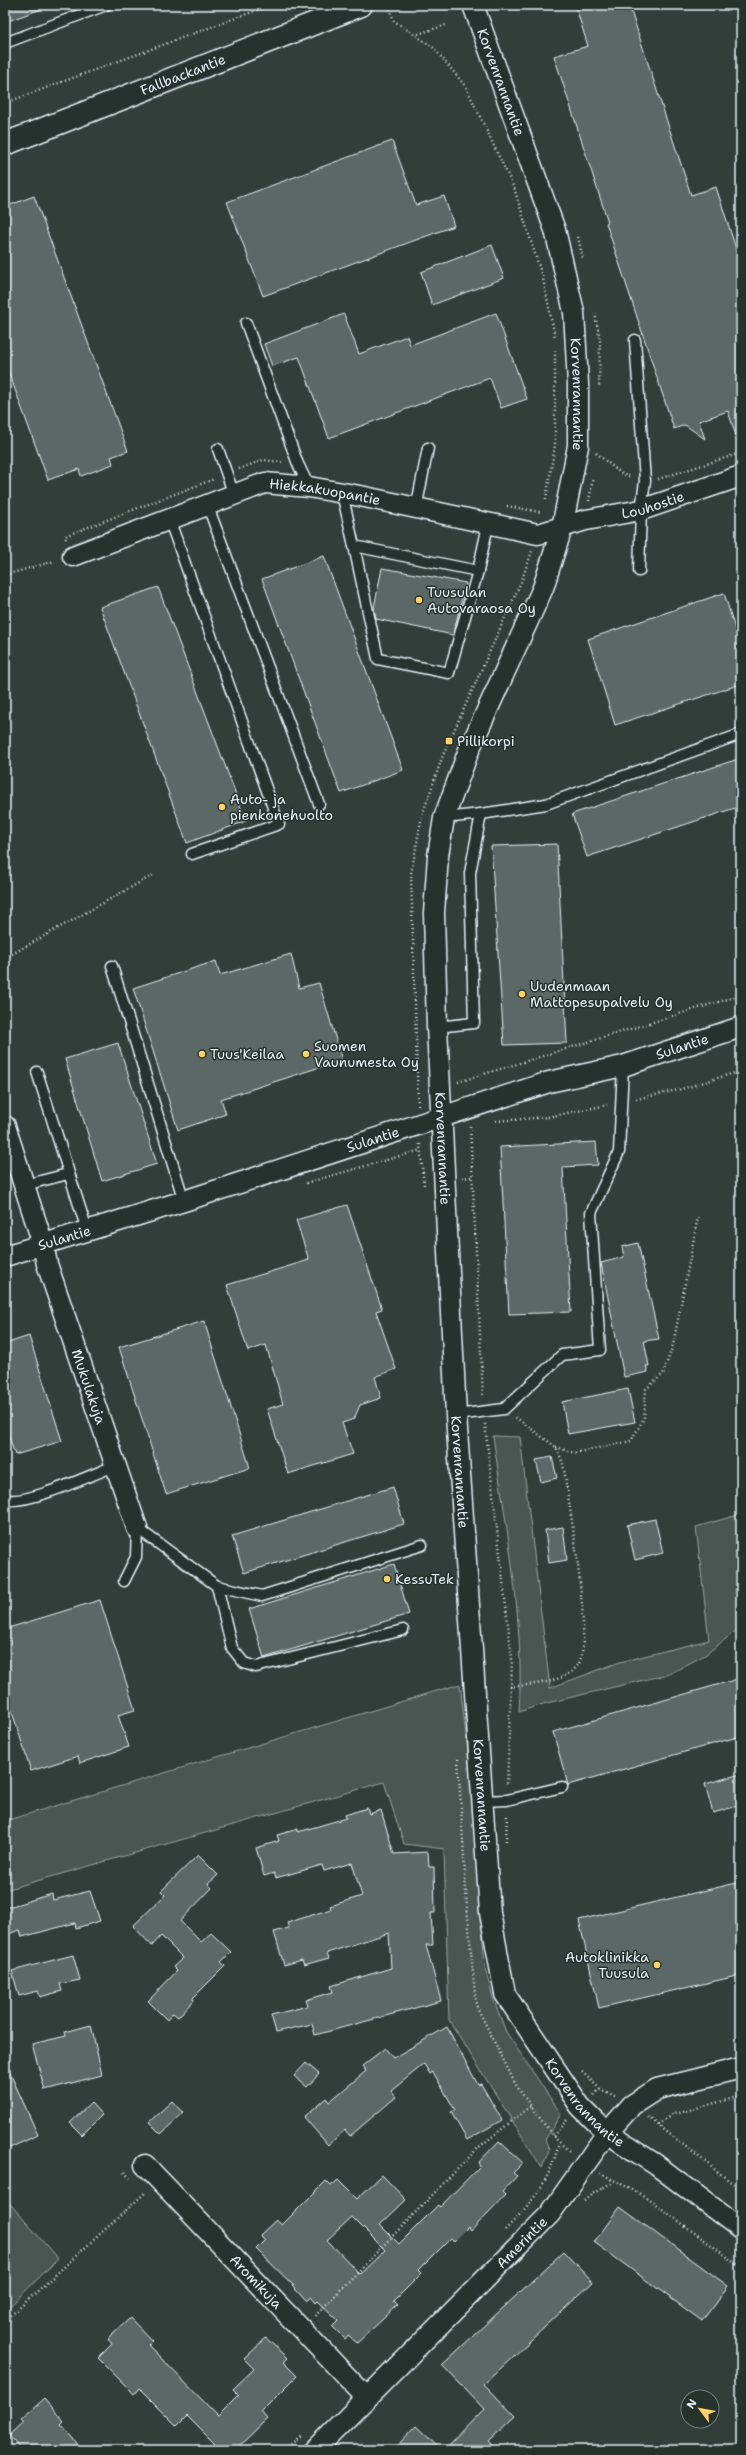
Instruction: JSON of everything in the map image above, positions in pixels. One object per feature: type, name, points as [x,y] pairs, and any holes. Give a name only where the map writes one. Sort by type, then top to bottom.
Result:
[{"type":"street","name":"Fallbackantie","points":[[5,144],[361,5]]},
{"type":"street","name":"Korvenrannantie","points":[[473,5],[555,230],[574,312],[578,384],[578,446],[562,528],[543,588],[469,750],[444,818],[438,856],[434,913],[437,1027],[456,1415],[481,1801],[490,1913],[505,1994],[580,2106],[607,2133],[655,2164],[741,2228]]},
{"type":"street","name":"Louhostie","points":[[562,528],[586,520],[641,510],[741,476]]},
{"type":"street","name":"Hiekkakuopantie","points":[[73,556],[265,483],[309,487],[342,493],[488,525],[538,534],[562,528]]},
{"type":"street","name":"Sulantie","points":[[5,1256],[419,1126],[442,1116],[549,1082],[623,1066],[741,1027]]},
{"type":"street","name":"Mukulakuja","points":[[5,1126],[12,1168],[25,1185],[43,1244],[47,1264],[117,1465],[137,1528]]},
{"type":"street","name":"Amerintie","points":[[315,2450],[550,2214],[607,2133],[632,2105],[657,2089],[741,2068]]},
{"type":"street","name":"Aromikuja","points":[[145,2165],[367,2398]]},
{"type":"lane","points":[[5,44],[106,5]]},
{"type":"lane","points":[[246,323],[298,464],[309,487]]},
{"type":"lane","points":[[635,340],[645,481],[641,510],[639,571]]},
{"type":"lane","points":[[416,509],[428,448]]},
{"type":"lane","points":[[218,449],[234,495]]},
{"type":"lane","points":[[342,493],[378,659],[449,673],[478,571],[488,525]]},
{"type":"lane","points":[[207,504],[319,804]]},
{"type":"lane","points":[[169,519],[278,824],[192,854]]},
{"type":"lane","points":[[354,546],[478,571]]},
{"type":"lane","points":[[444,818],[546,804],[741,734]]},
{"type":"lane","points":[[437,1027],[474,1023],[470,873],[481,814]]},
{"type":"lane","points":[[112,966],[184,1201]]},
{"type":"lane","points":[[456,1415],[504,1409],[562,1355],[600,1350],[591,1213],[619,1152],[623,1066]]},
{"type":"lane","points":[[37,1072],[68,1174],[87,1230]]},
{"type":"lane","points":[[25,1185],[68,1174]]},
{"type":"lane","points":[[5,1499],[11,1501],[31,1498],[117,1465]]},
{"type":"lane","points":[[124,1581],[136,1557],[137,1528]]},
{"type":"lane","points":[[137,1528],[217,1586],[262,1596],[422,1545]]},
{"type":"lane","points":[[217,1586],[232,1648],[244,1663],[256,1667],[403,1630]]},
{"type":"lane","points":[[481,1801],[507,1800],[562,1787]]},
{"type":"path","points":[[5,103],[271,5]]},
{"type":"path","points":[[388,5],[394,22],[418,35],[433,46],[466,87],[514,188],[543,279],[555,340]]},
{"type":"path","points":[[418,35],[446,25]]},
{"type":"path","points":[[577,235],[584,265]]},
{"type":"path","points":[[594,310],[600,340],[599,393]]},
{"type":"path","points":[[555,348],[555,445]]},
{"type":"path","points":[[596,461],[597,446]]},
{"type":"path","points":[[586,520],[594,476]]},
{"type":"path","points":[[5,575],[73,556]]},
{"type":"path","points":[[5,958],[153,875]]},
{"type":"path","points":[[458,1082],[741,995]]},
{"type":"path","points":[[457,1075],[458,1082],[469,1107],[477,1323],[484,1411],[512,1659],[506,1845]]},
{"type":"path","points":[[504,1409],[556,1446],[574,1453],[631,1441],[644,1418],[646,1389],[663,1374],[673,1345],[698,1217]]},
{"type":"path","points":[[510,1687],[553,1680],[566,1674],[578,1665],[584,1652],[583,1620],[564,1463],[556,1446]]},
{"type":"path","points":[[580,2070],[600,2089]]},
{"type":"path","points":[[658,2125],[671,2115],[741,2096]]},
{"type":"path","points":[[632,2105],[741,2190]]},
{"type":"path","points":[[304,2333],[316,2315],[479,2147],[531,2106]]},
{"type":"path","points":[[501,2234],[528,2206],[546,2182],[559,2143]]},
{"type":"path","points":[[5,2321],[159,2180]]},
{"type":"path","points":[[285,2450],[306,2429]]},
{"type":"shaded area","points":[[493,1436],[520,1437],[550,1688],[620,1662],[709,1640],[696,1527],[741,1514],[741,1627],[705,1655],[669,1674],[543,1704],[519,1712],[520,1678],[517,1608],[509,1540]]},
{"type":"shaded area","points":[[460,1684],[473,1796],[485,1968],[493,1998],[506,2032],[561,2114],[545,2140],[549,2150],[542,2168],[449,2020],[444,1849],[404,1844],[384,1782],[5,1890],[5,1821]]},
{"type":"shaded area","points":[[5,2198],[58,2259],[5,2311]]},
{"type":"building","points":[[5,5],[47,5],[47,7],[5,22]]},
{"type":"building","points":[[575,5],[629,5],[691,195],[716,187],[741,264],[741,442],[738,442],[728,411],[699,421],[705,439],[685,425],[674,429],[606,223],[608,222],[554,56],[588,46]]},
{"type":"building","points":[[392,141],[416,205],[444,196],[454,226],[263,296],[227,202]]},
{"type":"building","points":[[34,196],[128,451],[111,457],[113,464],[81,476],[79,469],[48,480],[5,362],[5,207]]},
{"type":"building","points":[[492,245],[504,278],[432,305],[421,272]]},
{"type":"building","points":[[496,313],[527,399],[501,408],[490,378],[329,438],[299,357],[272,366],[264,344],[344,314],[359,354],[407,336],[410,345]]},
{"type":"building","points":[[324,556],[403,770],[341,793],[262,579]]},
{"type":"building","name":"Tuusulan Autovaraosa Oy","points":[[382,568],[466,583],[453,635],[376,619],[374,608]]},
{"type":"building","points":[[158,587],[246,821],[187,843],[100,607]]},
{"type":"building","points":[[724,593],[741,648],[741,684],[615,725],[588,639]]},
{"type":"building","points":[[741,758],[741,806],[587,857],[572,814]]},
{"type":"building","points":[[557,844],[567,1043],[504,1045],[491,846]]},
{"type":"building","points":[[291,954],[299,988],[319,983],[342,1060],[221,1099],[226,1114],[178,1130],[133,988],[216,961],[220,975]]},
{"type":"building","points":[[118,1043],[157,1164],[102,1181],[65,1059]]},
{"type":"building","points":[[596,1142],[598,1165],[563,1167],[571,1312],[509,1314],[500,1147]]},
{"type":"building","points":[[347,1205],[382,1309],[376,1311],[396,1369],[375,1377],[381,1398],[360,1405],[354,1419],[342,1423],[353,1454],[288,1474],[267,1409],[283,1404],[266,1345],[248,1351],[227,1285],[309,1260],[296,1220]]},
{"type":"building","points":[[638,1243],[659,1339],[644,1341],[649,1366],[646,1366],[648,1372],[624,1377],[601,1263],[624,1257],[622,1247]]},
{"type":"building","points":[[204,1321],[250,1468],[166,1494],[119,1347]]},
{"type":"building","points":[[29,1336],[62,1441],[15,1455],[5,1425],[5,1344]]},
{"type":"building","points":[[628,1389],[635,1422],[568,1434],[562,1402]]},
{"type":"building","points":[[552,1457],[557,1478],[541,1482],[536,1460]]},
{"type":"building","points":[[393,1487],[404,1524],[244,1573],[232,1536]]},
{"type":"building","points":[[655,1519],[663,1553],[635,1560],[627,1525]]},
{"type":"building","points":[[563,1527],[567,1560],[549,1563],[545,1530]]},
{"type":"building","points":[[394,1564],[409,1614],[264,1658],[249,1609]]},
{"type":"building","points":[[100,1600],[135,1710],[118,1715],[129,1747],[80,1763],[78,1756],[31,1771],[5,1690],[5,1629]]},
{"type":"building","points":[[741,1678],[741,1736],[568,1785],[553,1732]]},
{"type":"building","points":[[741,1774],[741,1805],[713,1813],[705,1784]]},
{"type":"building","points":[[367,1808],[369,1814],[381,1810],[394,1854],[428,1852],[429,1867],[434,1867],[435,1913],[431,1913],[433,1945],[426,1945],[441,2001],[315,2035],[312,2024],[276,2032],[271,2015],[308,2006],[306,2000],[333,1992],[331,1986],[391,1968],[389,1933],[327,1953],[329,1958],[304,1965],[302,1960],[284,1965],[274,1932],[289,1928],[287,1923],[331,1909],[330,1906],[362,1896],[352,1863],[324,1871],[322,1865],[276,1878],[274,1873],[264,1876],[256,1848],[279,1841],[277,1835],[298,1829],[298,1832],[346,1818],[345,1815]]},
{"type":"building","points":[[198,1855],[218,1875],[208,1884],[212,1888],[180,1921],[201,1942],[211,1933],[231,1952],[221,1962],[225,1966],[193,1998],[194,2000],[178,2017],[173,2013],[167,2020],[148,2001],[177,1971],[173,1967],[183,1958],[161,1936],[152,1946],[133,1926],[165,1895],[161,1891]]},
{"type":"building","points":[[741,1882],[741,1975],[599,2008],[579,1920]]},
{"type":"building","points":[[90,1891],[100,1921],[76,1928],[75,1923],[22,1937],[20,1930],[5,1935],[5,1908],[52,1894],[53,1900]]},
{"type":"building","points":[[73,1955],[80,1980],[60,1984],[62,1991],[40,1997],[38,1991],[19,1996],[12,1971]]},
{"type":"building","points":[[91,2025],[102,2075],[45,2090],[32,2044],[66,2036],[65,2032]]},
{"type":"building","points":[[447,2027],[478,2085],[481,2084],[502,2120],[467,2140],[451,2112],[455,2110],[433,2072],[430,2074],[424,2064],[391,2091],[396,2097],[350,2136],[345,2130],[328,2145],[304,2117],[326,2098],[329,2102],[366,2071],[362,2066],[385,2048],[393,2058]]},
{"type":"building","points":[[5,2062],[38,2135],[5,2150]]},
{"type":"building","points":[[306,2063],[319,2074],[307,2087],[294,2076]]},
{"type":"building","points":[[172,2101],[183,2113],[161,2134],[149,2122]]},
{"type":"building","points":[[91,2103],[102,2115],[82,2135],[70,2123]]},
{"type":"building","points":[[499,2141],[523,2163],[513,2173],[517,2176],[502,2192],[505,2195],[471,2231],[468,2227],[453,2242],[450,2239],[419,2270],[422,2273],[394,2301],[398,2305],[357,2343],[348,2335],[345,2339],[332,2326],[338,2320],[318,2301],[316,2303],[311,2297],[306,2301],[295,2289],[296,2288],[256,2249],[265,2240],[260,2235],[276,2220],[282,2225],[326,2181],[331,2186],[338,2180],[357,2199],[382,2175],[406,2200],[380,2225],[399,2244],[438,2205],[440,2207],[480,2166],[478,2163]],"holes":[[[352,2217],[385,2250],[360,2274],[327,2240]]]},
{"type":"building","points":[[620,2207],[728,2286],[702,2321],[594,2242]]},
{"type":"building","points":[[564,2251],[593,2282],[484,2384],[515,2416],[489,2441],[497,2450],[444,2450],[484,2409],[442,2365]]},
{"type":"building","points":[[130,2318],[152,2341],[148,2345],[218,2416],[239,2395],[233,2389],[254,2369],[244,2359],[266,2338],[287,2358],[283,2362],[297,2376],[261,2412],[267,2419],[235,2450],[221,2450],[187,2416],[177,2426],[139,2388],[134,2394],[98,2358],[112,2344],[108,2339]]},
{"type":"building","points":[[44,2399],[64,2422],[61,2425],[83,2450],[21,2450],[9,2436],[24,2422],[21,2419]]},
{"type":"building","points":[[416,2426],[441,2450],[393,2450]]},
{"type":"place","name":"Tuusulan Autovaraosa Oy","points":[[419,600]]},
{"type":"place","name":"Pillikorpi","points":[[449,741]]},
{"type":"place","name":"Auto- ja pienkonehuolto","points":[[222,807]]},
{"type":"place","name":"Uudenmaan Mattopesupalvelu Oy","points":[[522,994]]},
{"type":"place","name":"Tuus'Keilaa","points":[[202,1054]]},
{"type":"place","name":"Suomen Vaunumesta Oy","points":[[306,1054]]},
{"type":"place","name":"KessuTek","points":[[387,1579]]},
{"type":"place","name":"Autoklinikka Tuusula","points":[[657,1965]]}]
